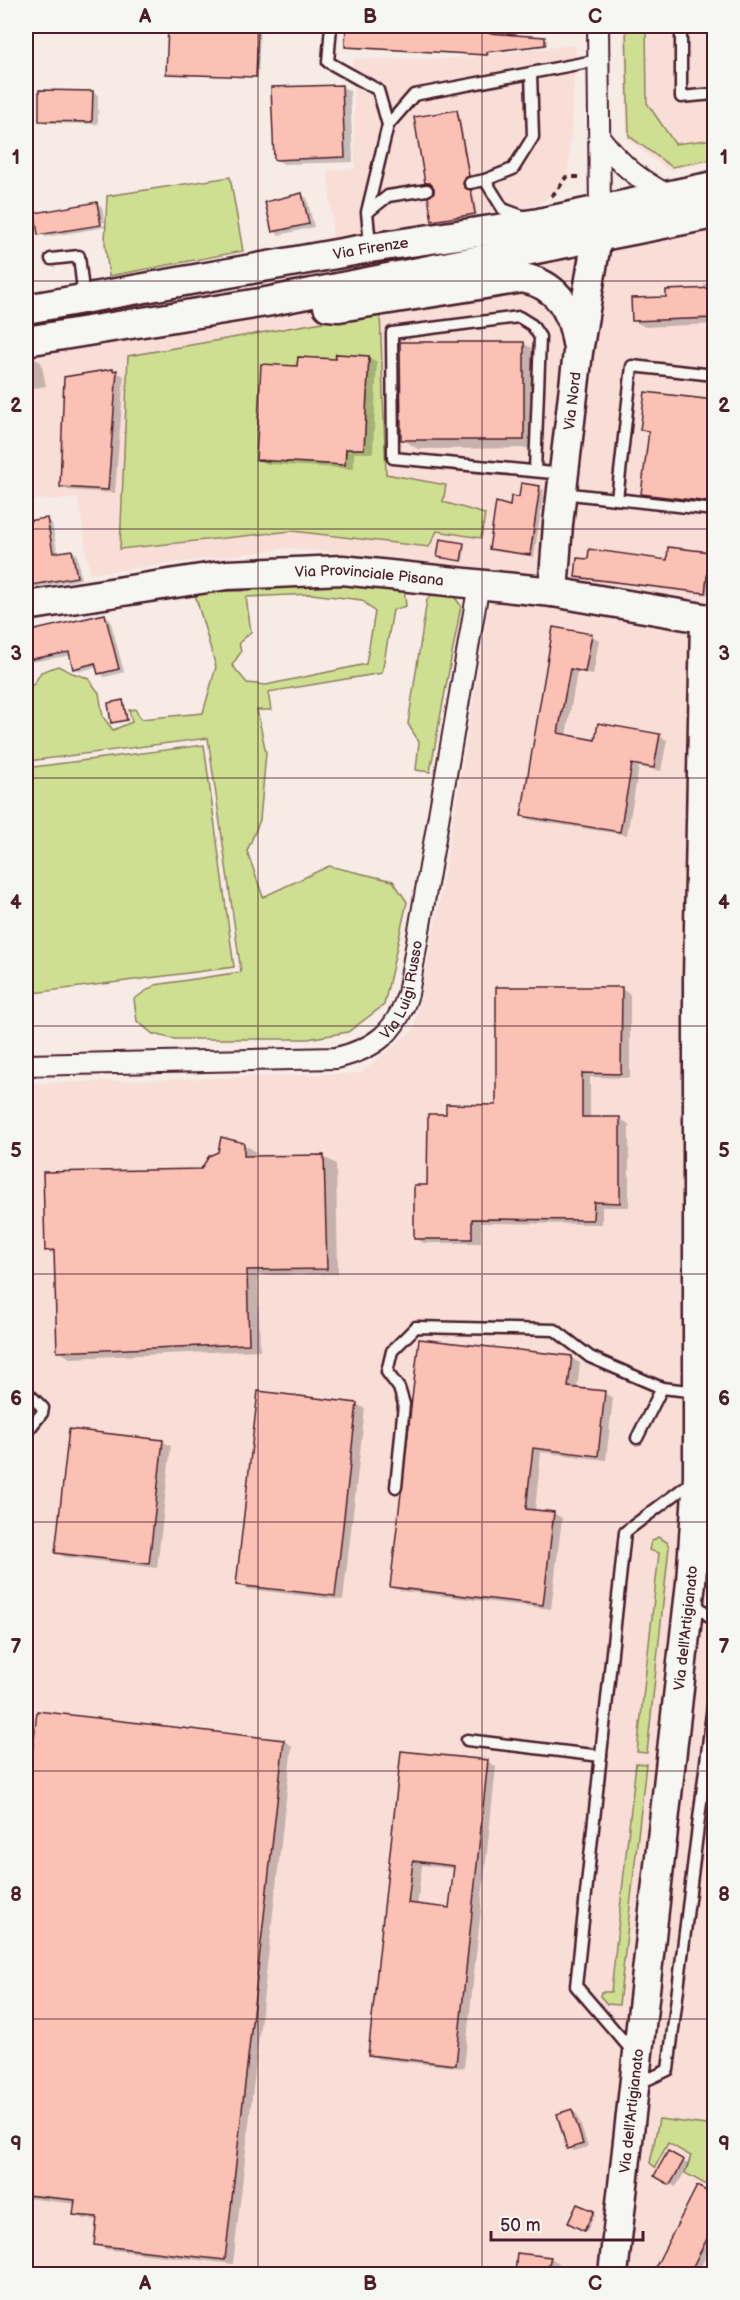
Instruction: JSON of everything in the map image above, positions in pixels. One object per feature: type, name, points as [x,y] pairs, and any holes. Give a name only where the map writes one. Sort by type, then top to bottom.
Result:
[{"type":"street","points":[[598,26],[599,223]]},
{"type":"street","points":[[600,138],[623,166],[640,180],[669,196]]},
{"type":"street","name":"Via Firenze","points":[[26,341],[266,302],[599,223],[669,196],[714,186]]},
{"type":"street","name":"Via Firenze","points":[[26,309],[370,248],[542,212],[599,223],[714,214]]},
{"type":"street","name":"Via Nord","points":[[553,592],[551,477],[578,352],[599,223]]},
{"type":"street","name":"Via Firenze","points":[[266,302],[339,307],[523,278],[542,283],[558,297],[568,311],[574,326],[578,352]]},
{"type":"street","name":"Via Provinciale Pisana","points":[[26,606],[227,575],[342,570],[553,592],[710,620]]},
{"type":"street","name":"Via Luigi Russo","points":[[26,1065],[336,1058],[366,1048],[387,1033],[398,1021],[408,994],[479,584]]},
{"type":"street","name":"Via dell'Artigianato","points":[[613,2274],[689,1598],[698,1477],[698,990],[710,620]]},
{"type":"lane","points":[[331,26],[328,62],[378,90],[388,125]]},
{"type":"lane","points":[[681,26],[681,97],[714,94]]},
{"type":"lane","points":[[370,248],[367,212],[388,125],[414,95],[599,60]]},
{"type":"lane","points":[[470,183],[513,170],[533,137],[531,73]]},
{"type":"lane","points":[[485,180],[503,209],[542,212]]},
{"type":"lane","points":[[367,212],[388,196],[427,190]]},
{"type":"lane","points":[[51,259],[79,256],[84,299]]},
{"type":"lane","points":[[551,477],[540,337],[532,325],[519,317],[392,333],[393,458],[551,477],[617,499],[714,510]]},
{"type":"lane","points":[[617,499],[632,366],[714,375]]},
{"type":"lane","points":[[396,1487],[404,1404],[399,1388],[387,1372],[392,1351],[416,1327],[555,1330],[590,1358],[662,1388],[698,1392]]},
{"type":"lane","points":[[637,1438],[662,1388]]},
{"type":"lane","points":[[26,1391],[43,1408],[42,1413],[26,1433]]},
{"type":"lane","points":[[698,1477],[625,1532],[576,1986],[636,2071],[668,2070],[714,1697]]},
{"type":"lane","points":[[689,1598],[714,1621]]},
{"type":"lane","points":[[467,1740],[601,1756]]},
{"type":"path","points":[[542,212],[566,177],[569,177]]},
{"type":"shaded area","points":[[623,26],[714,26],[714,161],[668,170],[627,139]]},
{"type":"shaded area","points":[[576,45],[568,176],[559,190],[537,205],[333,238],[328,170],[355,169],[353,59],[446,59]]},
{"type":"shaded area","points":[[714,226],[714,2274],[26,2274],[26,1084],[361,1073],[414,1029],[439,906],[495,569],[289,548],[90,574],[78,499],[26,500],[26,356]]},
{"type":"green space","points":[[626,26],[646,26],[647,103],[675,144],[714,139],[714,159],[672,167],[629,136]]},
{"type":"green space","points":[[230,177],[243,251],[109,276],[105,243],[107,196]]},
{"type":"green space","points":[[380,312],[386,474],[446,485],[443,502],[485,514],[481,538],[437,531],[429,547],[292,531],[120,549],[128,356]],"holes":[[[336,354],[369,356],[364,449],[346,449],[345,465],[257,460],[297,366],[298,357],[335,359]]]},
{"type":"green space","points":[[310,579],[404,589],[406,606],[393,610],[382,673],[268,692],[271,710],[257,710],[266,753],[260,820],[247,851],[263,897],[329,866],[393,881],[407,902],[384,1005],[348,1032],[308,1039],[174,1039],[153,1034],[137,1021],[134,999],[155,985],[241,972],[208,738],[29,761],[26,754],[26,689],[34,684],[41,672],[58,666],[88,678],[99,693],[103,717],[113,730],[132,722],[129,710],[135,709],[141,719],[203,713],[216,667],[194,591],[244,591],[245,584]],"holes":[[[311,594],[362,600],[375,612],[366,664],[266,685],[247,683],[232,665],[241,652],[239,643],[251,632],[246,597]]]},
{"type":"green space","points":[[444,593],[454,596],[461,606],[430,772],[416,770],[419,742],[408,724],[427,600],[431,595]]},
{"type":"green space","points":[[204,745],[234,967],[26,994],[26,768]]},
{"type":"green space","points":[[658,1537],[667,1542],[669,1547],[647,1753],[637,1752],[659,1553],[649,1550],[651,1542]]},
{"type":"green space","points":[[636,1763],[646,1764],[619,2005],[607,2004],[600,1996],[601,1992],[611,1992]]},
{"type":"green space","points":[[659,2119],[714,2126],[714,2189],[685,2173],[691,2156],[668,2143],[655,2167],[650,2163]]},
{"type":"building","points":[[168,26],[258,26],[256,77],[166,74]]},
{"type":"building","points":[[346,26],[488,26],[488,33],[545,37],[545,45],[487,52],[487,55],[345,47]]},
{"type":"building","points":[[342,85],[345,157],[274,160],[271,87]]},
{"type":"building","points":[[39,90],[93,91],[92,122],[39,121]]},
{"type":"building","points":[[457,110],[469,176],[465,178],[463,184],[465,188],[471,190],[475,214],[432,221],[428,197],[434,193],[434,188],[430,183],[425,183],[414,117]]},
{"type":"building","points":[[302,193],[309,224],[272,232],[265,202]]},
{"type":"building","points":[[97,202],[101,225],[38,235],[35,213]]},
{"type":"building","points":[[714,288],[714,318],[632,321],[631,298],[666,297],[666,290]]},
{"type":"building","points":[[400,342],[524,342],[524,440],[401,440]]},
{"type":"building","points":[[336,354],[369,356],[364,449],[346,449],[345,465],[256,460],[261,364],[297,366],[298,357],[335,359]]},
{"type":"building","points":[[113,369],[113,371],[117,370],[108,490],[60,487],[64,377]]},
{"type":"building","points":[[645,392],[714,400],[714,468],[710,502],[641,494],[649,431],[640,430]]},
{"type":"building","points":[[521,483],[540,486],[530,555],[489,549],[496,502],[510,506],[511,496],[519,497]]},
{"type":"building","points":[[47,518],[53,553],[72,550],[77,577],[26,586],[26,521]]},
{"type":"building","points":[[440,539],[464,543],[461,561],[437,557]]},
{"type":"building","points":[[668,547],[710,552],[705,593],[575,577],[577,558],[588,559],[589,549],[667,560]]},
{"type":"building","points":[[105,614],[119,669],[98,674],[95,663],[73,669],[69,652],[26,660],[26,632]]},
{"type":"building","points":[[553,627],[592,634],[585,672],[570,669],[558,733],[595,740],[598,723],[660,734],[654,768],[632,764],[620,832],[521,816]]},
{"type":"building","points":[[123,700],[127,720],[111,723],[108,703]]},
{"type":"building","points":[[496,987],[622,987],[621,1074],[582,1073],[582,1117],[620,1117],[620,1203],[594,1202],[593,1220],[472,1219],[472,1239],[414,1239],[414,1185],[427,1185],[428,1114],[446,1114],[446,1104],[496,1105]]},
{"type":"building","points":[[221,1137],[244,1143],[244,1156],[324,1155],[327,1269],[247,1270],[249,1344],[57,1352],[54,1250],[45,1251],[43,1172],[201,1169],[209,1156],[218,1152]]},
{"type":"building","points":[[419,1339],[572,1356],[568,1387],[605,1391],[598,1456],[533,1448],[526,1509],[554,1512],[543,1605],[390,1587]]},
{"type":"building","points":[[258,1391],[357,1403],[335,1596],[236,1585]]},
{"type":"building","points":[[69,1429],[163,1440],[149,1564],[55,1553]]},
{"type":"building","points":[[37,1711],[284,1740],[225,2260],[94,2245],[97,2217],[73,2215],[75,2200],[26,2195],[26,1811]]},
{"type":"building","points":[[401,1751],[488,1760],[456,2065],[368,2055]],"holes":[[[413,1861],[454,1866],[449,1908],[408,1903]]]},
{"type":"building","points":[[572,2109],[583,2144],[567,2149],[557,2114]]},
{"type":"building","points":[[668,2151],[684,2160],[670,2185],[654,2176]]},
{"type":"building","points":[[697,2186],[714,2195],[714,2225],[689,2274],[653,2274],[655,2268]]},
{"type":"building","points":[[577,2204],[594,2211],[584,2231],[568,2223]]},
{"type":"building","points":[[517,2253],[551,2257],[546,2274],[515,2274]]}]
